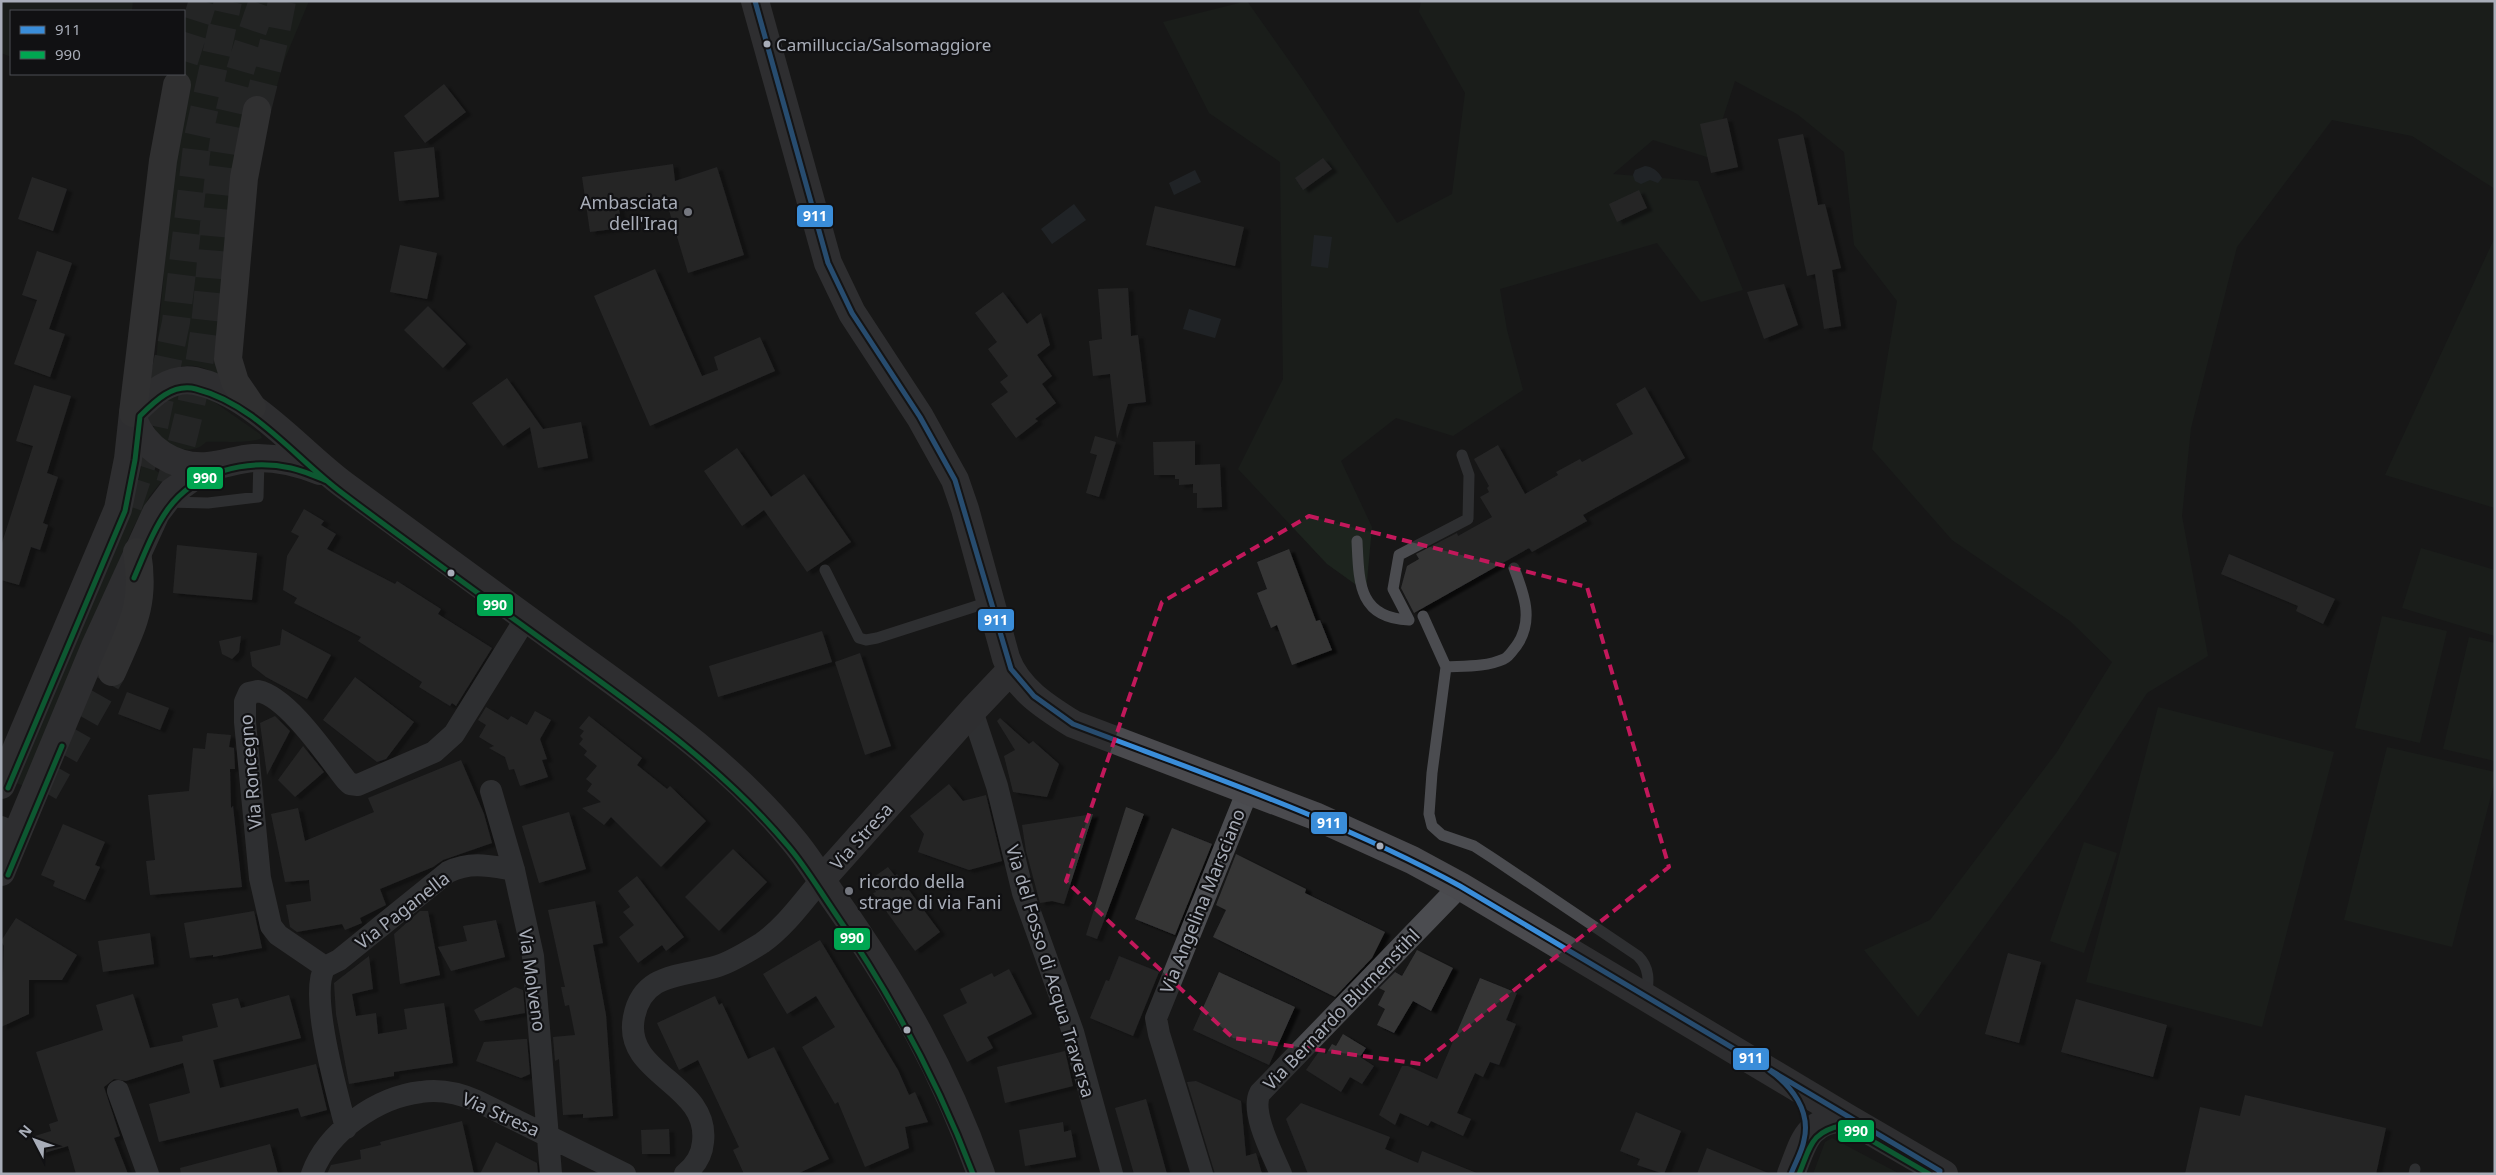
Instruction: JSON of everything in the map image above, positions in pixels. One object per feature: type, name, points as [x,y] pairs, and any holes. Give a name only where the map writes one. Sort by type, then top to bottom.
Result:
[{"type":"highway","points":[[133,416],[158,199],[177,86]]},
{"type":"highway","points":[[252,407],[235,382],[228,359],[244,178],[257,110]]},
{"type":"highway","points":[[112,672],[140,605],[141,576],[137,552]]},
{"type":"street","points":[[755,1],[828,263],[852,312],[920,417],[955,480],[965,509],[989,602],[1010,671],[1034,696],[1074,724],[1316,816],[1412,860],[1460,886],[1941,1173]]},
{"type":"street","points":[[1,785],[118,509],[128,459],[133,416],[166,385],[186,380],[208,385],[252,407],[330,474],[662,716],[732,776],[791,837],[878,962],[909,1014],[959,1115],[981,1174]]},
{"type":"street","points":[[133,416],[142,438],[163,456],[180,463],[208,467],[259,458],[292,460],[330,474]]},
{"type":"street","points":[[259,458],[275,449],[277,428]]},
{"type":"street","points":[[1,872],[9,830],[156,513],[180,484],[208,467]]},
{"type":"street","name":"Via Roncegno","points":[[325,967],[278,935],[271,926],[260,878],[245,722],[246,696],[258,690],[275,699],[298,719],[348,782],[358,784],[434,752],[444,745],[460,726],[526,618]]},
{"type":"street","name":"Via Stresa","points":[[692,1172],[702,1151],[704,1130],[700,1114],[689,1098],[637,1050],[633,1027],[639,1003],[650,987],[664,978],[718,966],[760,944],[786,922],[822,879],[1010,671]]},
{"type":"street","name":"Via del Fosso di Acqua Traversa","points":[[972,711],[997,786],[1023,892],[1073,1032],[1112,1174]]},
{"type":"street","name":"Via Angelina Marsciano","points":[[1202,1174],[1157,1029],[1157,1013],[1248,790]]},
{"type":"street","name":"Via Molveno","points":[[491,791],[514,870],[533,956],[545,1079],[551,1174]]},
{"type":"street","name":"Via Paganella","points":[[325,967],[338,960],[448,872],[462,866],[476,864],[514,870]]},
{"type":"street","name":"Via Bernardo Blumenstihl","points":[[1281,1174],[1257,1113],[1257,1100],[1260,1093],[1460,886]]},
{"type":"street","points":[[325,967],[321,975],[320,987],[323,1028],[346,1128]]},
{"type":"street","points":[[1784,1079],[1798,1100],[1804,1114],[1805,1139]]},
{"type":"street","points":[[118,1091],[148,1174]]},
{"type":"street","name":"Via Stresa","points":[[312,1174],[323,1153],[346,1128],[362,1116],[389,1101],[412,1093],[432,1091],[466,1096],[548,1134],[625,1174]]},
{"type":"street","points":[[1791,1174],[1805,1139],[1819,1124],[1846,1117]]},
{"type":"lane","points":[[1357,541],[1359,579],[1365,597],[1376,611],[1391,620],[1409,620],[1393,589],[1398,555],[1468,520],[1468,475],[1462,455]]},
{"type":"lane","points":[[164,502],[208,503],[258,497],[259,458]]},
{"type":"lane","points":[[1446,667],[1493,662],[1506,658],[1517,645],[1525,626],[1527,613],[1526,601],[1514,568]]},
{"type":"lane","points":[[826,570],[859,638],[863,640],[877,638],[989,602]]},
{"type":"lane","points":[[1423,616],[1446,667],[1432,773],[1430,814],[1432,826],[1442,835],[1474,846],[1494,858],[1638,956],[1645,963],[1649,981],[1646,997]]},
{"type":"highlighted area","points":[[1309,516],[1587,587],[1669,867],[1421,1064],[1233,1038],[1066,881],[1162,602]]},
{"type":"shaded area","points":[[1,1],[133,1],[132,10],[10,10],[10,57],[1,53]]},
{"type":"shaded area","points":[[193,1],[309,1],[284,61],[269,114],[220,339],[218,375],[201,367],[194,366],[179,367],[155,374],[168,226],[166,84],[168,75],[185,75],[185,15]]},
{"type":"shaded area","points":[[1247,1],[1302,79],[1397,223],[1452,194],[1465,93],[1419,12],[1421,1],[2495,1],[2495,189],[2412,136],[2332,120],[2237,247],[2191,428],[2182,516],[2208,656],[2147,693],[2077,800],[1918,1017],[1864,950],[1930,920],[2057,752],[2112,662],[2070,621],[1952,540],[1872,449],[1897,301],[1854,245],[1844,152],[1797,114],[1735,81],[1710,158],[1653,140],[1613,174],[1698,181],[1743,290],[1701,302],[1657,243],[1500,289],[1507,330],[1523,390],[1453,436],[1396,418],[1341,461],[1372,527],[1366,592],[1327,564],[1238,469],[1283,379],[1280,162],[1209,113],[1163,22]]},
{"type":"shaded area","points":[[1645,166],[1653,168],[1659,173],[1662,178],[1658,183],[1650,180],[1641,184],[1635,181],[1633,175],[1635,170]]},
{"type":"shaded area","points":[[1195,170],[1201,182],[1174,195],[1169,183]]},
{"type":"shaded area","points":[[1074,204],[1086,220],[1052,244],[1041,229]]},
{"type":"shaded area","points":[[1314,235],[1332,237],[1328,268],[1311,266]]},
{"type":"shaded area","points":[[2495,237],[2495,508],[2385,475]]},
{"type":"shaded area","points":[[1189,309],[1221,319],[1215,338],[1183,329]]},
{"type":"shaded area","points":[[190,394],[210,399],[260,434],[262,438],[242,442],[206,442],[197,448],[186,449],[175,447],[165,442],[157,434],[153,425],[154,415],[171,398]]},
{"type":"shaded area","points":[[144,462],[165,477],[149,497],[132,530],[24,786],[16,783],[123,532],[137,489],[142,463]]},
{"type":"shaded area","points":[[2421,548],[2495,570],[2495,636],[2402,608]]},
{"type":"shaded area","points":[[2382,616],[2447,631],[2420,743],[2355,728]]},
{"type":"shaded area","points":[[2469,637],[2495,643],[2495,761],[2443,749]]},
{"type":"shaded area","points":[[2158,707],[2334,752],[2262,1027],[2086,982]]},
{"type":"shaded area","points":[[2387,747],[2495,772],[2495,780],[2452,947],[2344,920]]},
{"type":"shaded area","points":[[2084,842],[2117,853],[2084,953],[2050,941]]},
{"type":"shaded area","points":[[1832,1138],[1900,1174],[1813,1174],[1825,1142]]},
{"type":"building","points":[[444,84],[466,112],[425,143],[404,116]]},
{"type":"building","points":[[1727,118],[1738,167],[1711,173],[1700,124]]},
{"type":"building","points":[[1803,134],[1818,205],[1825,204],[1841,268],[1832,270],[1841,326],[1824,329],[1815,274],[1807,276],[1778,139]]},
{"type":"building","points":[[434,147],[439,197],[399,201],[394,152]]},
{"type":"building","points":[[1323,158],[1332,169],[1303,190],[1295,178]]},
{"type":"building","points":[[673,164],[675,181],[717,167],[744,255],[688,273],[665,197],[618,203],[622,228],[590,232],[582,177]]},
{"type":"building","points":[[32,177],[67,189],[53,231],[18,219]]},
{"type":"building","points":[[1639,190],[1647,208],[1617,222],[1609,204]]},
{"type":"building","points":[[1155,206],[1244,227],[1235,266],[1146,245]]},
{"type":"building","points":[[400,245],[437,253],[427,299],[390,292]]},
{"type":"building","points":[[37,251],[72,263],[49,329],[65,334],[50,377],[14,364],[37,300],[22,295]]},
{"type":"building","points":[[655,269],[702,376],[718,370],[714,357],[760,337],[775,371],[650,426],[594,296]]},
{"type":"building","points":[[1784,284],[1798,325],[1764,339],[1747,292]]},
{"type":"building","points":[[1128,288],[1131,336],[1138,335],[1146,402],[1128,404],[1117,439],[1110,374],[1093,376],[1089,341],[1102,339],[1098,289]]},
{"type":"building","points":[[1003,292],[1027,324],[1041,313],[1050,345],[1037,355],[1052,376],[1042,384],[1056,403],[1035,419],[1038,421],[1016,438],[991,404],[1008,392],[1000,382],[1008,376],[988,349],[997,342],[975,313]]},
{"type":"building","points":[[428,306],[466,344],[443,368],[404,330]]},
{"type":"building","points":[[507,378],[543,429],[581,422],[588,458],[538,468],[530,427],[503,446],[472,403]]},
{"type":"building","points":[[34,385],[71,396],[47,473],[58,477],[43,523],[48,525],[40,550],[31,547],[19,585],[1,580],[1,546],[33,446],[16,441]]},
{"type":"building","points":[[1645,387],[1685,458],[1583,515],[1587,521],[1532,552],[1529,548],[1414,613],[1401,588],[1407,566],[1419,559],[1416,554],[1457,533],[1458,536],[1492,517],[1480,497],[1489,492],[1487,488],[1489,486],[1474,459],[1498,445],[1525,494],[1558,475],[1556,472],[1580,459],[1582,462],[1633,434],[1616,404]]},
{"type":"building","points":[[1095,436],[1116,442],[1099,497],[1086,493],[1097,455],[1090,453]]},
{"type":"building","points":[[1195,441],[1195,465],[1220,464],[1222,507],[1197,508],[1197,493],[1193,493],[1193,484],[1179,485],[1179,479],[1175,479],[1175,475],[1154,475],[1153,442]]},
{"type":"building","points":[[737,448],[771,497],[804,474],[851,542],[807,572],[764,510],[742,526],[704,471]]},
{"type":"building","points":[[304,509],[324,521],[321,525],[336,534],[327,549],[395,584],[397,581],[441,609],[438,614],[492,648],[456,706],[452,703],[450,706],[419,687],[422,682],[358,641],[361,637],[294,603],[297,598],[283,590],[287,556],[299,536],[291,532]]},
{"type":"building","points":[[177,545],[257,553],[252,600],[173,593]]},
{"type":"building","points":[[1289,549],[1316,621],[1320,620],[1332,650],[1292,665],[1277,625],[1271,628],[1257,593],[1267,589],[1257,562]]},
{"type":"building","points":[[2229,554],[2335,599],[2323,624],[2296,611],[2298,606],[2221,574]]},
{"type":"building","points":[[282,629],[331,655],[307,699],[266,677],[252,666],[250,652],[280,645]]},
{"type":"building","points":[[822,631],[832,662],[718,697],[709,666]]},
{"type":"building","points":[[241,636],[239,652],[232,659],[222,654],[219,641]]},
{"type":"building","points":[[860,653],[891,746],[865,755],[835,662]]},
{"type":"building","points":[[355,677],[414,722],[386,759],[377,762],[323,720]]},
{"type":"building","points":[[127,692],[169,708],[160,730],[118,714]]},
{"type":"building","points":[[486,707],[508,720],[511,716],[527,725],[535,711],[551,720],[540,739],[547,759],[542,760],[548,777],[520,786],[514,769],[509,770],[505,757],[489,748],[494,746],[479,737],[486,725],[478,720]]},
{"type":"building","points":[[275,716],[290,731],[267,775],[260,723]]},
{"type":"building","points":[[589,716],[642,758],[637,765],[667,789],[670,786],[706,821],[661,867],[611,817],[604,825],[582,808],[601,802],[587,791],[592,784],[586,779],[597,766],[584,755],[587,751],[579,744],[583,739],[580,736],[584,731],[579,728]]},
{"type":"building","points":[[1000,718],[1029,744],[1033,741],[1059,764],[1047,797],[1013,792],[1004,756],[1015,750],[997,721]]},
{"type":"building","points":[[207,733],[231,735],[229,747],[234,748],[235,769],[230,769],[231,808],[233,806],[242,887],[150,895],[146,861],[155,860],[148,795],[189,791],[193,748],[205,749]]},
{"type":"building","points":[[303,746],[324,772],[295,797],[278,780]]},
{"type":"building","points":[[461,760],[484,814],[492,843],[443,860],[433,867],[380,889],[386,905],[360,918],[362,923],[345,930],[342,924],[297,932],[290,927],[286,905],[311,901],[309,880],[285,882],[271,814],[298,808],[305,841],[374,812],[368,798]]},
{"type":"building","points":[[949,784],[963,801],[986,795],[1002,861],[969,870],[918,852],[924,834],[910,816]]},
{"type":"building","points":[[1126,807],[1144,814],[1097,939],[1086,935]]},
{"type":"building","points":[[569,812],[586,869],[539,883],[522,826]]},
{"type":"building","points":[[1093,814],[1064,904],[1052,901],[1040,903],[1026,851],[1022,825]]},
{"type":"building","points":[[63,824],[105,842],[95,865],[100,867],[85,900],[53,886],[55,881],[41,875]]},
{"type":"building","points":[[1172,828],[1212,844],[1175,935],[1135,919]]},
{"type":"building","points":[[733,849],[767,882],[719,931],[685,897]]},
{"type":"building","points":[[1236,854],[1306,889],[1305,893],[1385,932],[1372,958],[1335,997],[1213,937],[1226,910],[1216,905]]},
{"type":"building","points":[[888,867],[895,876],[897,874],[940,932],[915,951],[873,893],[876,892],[868,881]]},
{"type":"building","points":[[637,876],[684,937],[666,951],[662,945],[638,963],[619,937],[634,925],[623,912],[630,907],[618,891]]},
{"type":"building","points":[[595,901],[603,943],[593,945],[606,1015],[613,1116],[583,1118],[583,1114],[563,1115],[559,1059],[555,1061],[553,1037],[575,1035],[569,1005],[565,1006],[561,987],[565,987],[548,910]]},
{"type":"building","points":[[254,911],[262,948],[213,957],[213,955],[190,958],[184,923]]},
{"type":"building","points":[[420,911],[428,911],[440,975],[400,984],[394,934]]},
{"type":"building","points":[[16,918],[77,955],[62,980],[29,980],[29,1014],[1,1027],[4,946],[1,941]]},
{"type":"building","points":[[496,920],[505,957],[451,971],[438,947],[467,941],[463,926]]},
{"type":"building","points":[[150,933],[154,964],[103,972],[98,941]]},
{"type":"building","points":[[820,940],[898,1070],[909,1095],[915,1092],[928,1122],[905,1127],[909,1148],[865,1167],[838,1102],[835,1104],[802,1047],[835,1027],[816,996],[787,1014],[763,974]]},
{"type":"building","points":[[1417,950],[1453,968],[1431,1011],[1413,1001],[1394,1033],[1377,1025],[1385,1009],[1378,1005],[1385,991],[1379,988],[1395,972],[1402,976]]},
{"type":"building","points":[[2008,953],[2041,962],[2019,1043],[1985,1034]]},
{"type":"building","points":[[369,956],[373,989],[352,994],[356,1016],[376,1013],[378,1034],[407,1029],[404,1009],[444,1003],[453,1063],[394,1072],[394,1076],[349,1084],[336,1014],[334,983]]},
{"type":"building","points":[[1119,956],[1159,972],[1133,1036],[1090,1018],[1106,980],[1109,981]]},
{"type":"building","points":[[1009,969],[1032,1014],[987,1037],[993,1048],[967,1062],[943,1015],[967,1003],[960,989],[992,973],[994,977]]},
{"type":"building","points":[[1219,972],[1295,1007],[1269,1065],[1193,1030]]},
{"type":"building","points":[[1480,978],[1517,993],[1506,1020],[1516,1024],[1499,1065],[1490,1062],[1483,1077],[1475,1073],[1457,1113],[1471,1119],[1463,1136],[1431,1121],[1428,1126],[1400,1113],[1395,1125],[1379,1115],[1402,1066],[1408,1066],[1437,1079]]},
{"type":"building","points":[[515,987],[523,990],[525,1013],[480,1021],[474,1010]]},
{"type":"building","points":[[133,994],[150,1048],[183,1041],[182,1036],[218,1027],[212,1004],[238,998],[241,1008],[289,995],[301,1038],[213,1060],[220,1088],[316,1064],[327,1110],[301,1117],[298,1108],[159,1142],[149,1104],[190,1093],[183,1063],[126,1081],[114,1079],[104,1087],[120,1136],[114,1138],[128,1174],[76,1174],[68,1146],[41,1154],[35,1136],[51,1131],[49,1124],[58,1121],[36,1052],[103,1030],[96,1005]]},
{"type":"building","points":[[715,996],[719,1005],[722,1003],[748,1059],[774,1047],[829,1159],[797,1174],[744,1174],[733,1150],[739,1147],[698,1060],[679,1070],[657,1023]]},
{"type":"building","points":[[2076,999],[2167,1025],[2153,1077],[2061,1052]]},
{"type":"building","points":[[1343,1034],[1366,1048],[1360,1057],[1374,1066],[1362,1084],[1350,1077],[1341,1092],[1306,1070],[1320,1050],[1326,1054],[1332,1044],[1336,1046]]},
{"type":"building","points":[[527,1039],[530,1074],[521,1078],[476,1061],[484,1042]]},
{"type":"building","points":[[1065,1051],[1073,1086],[1005,1103],[997,1067]]},
{"type":"building","points":[[1196,1081],[1241,1101],[1246,1156],[1256,1153],[1262,1174],[1215,1174],[1187,1082]]},
{"type":"building","points":[[2245,1095],[2386,1128],[2376,1174],[2185,1174],[2200,1107],[2240,1116]]},
{"type":"building","points":[[1146,1099],[1167,1174],[1134,1174],[1115,1108]]},
{"type":"building","points":[[1301,1103],[1390,1137],[1385,1149],[1418,1163],[1422,1151],[1479,1174],[1308,1174],[1286,1119]]},
{"type":"building","points":[[1636,1112],[1681,1131],[1664,1174],[1637,1165],[1640,1159],[1620,1151]]},
{"type":"building","points":[[462,1121],[474,1174],[327,1174],[331,1165],[361,1159],[360,1150],[381,1145],[380,1142]]},
{"type":"building","points":[[1063,1122],[1064,1132],[1071,1130],[1076,1157],[1025,1166],[1019,1130]]},
{"type":"building","points":[[669,1129],[670,1154],[642,1154],[641,1130]]},
{"type":"building","points":[[496,1142],[537,1163],[538,1174],[480,1174]]},
{"type":"building","points":[[270,1144],[278,1174],[181,1174],[180,1168]]},
{"type":"building","points":[[1707,1148],[1768,1173],[1768,1174],[1697,1174]]},
{"type":"tunnel","points":[[185,58],[203,1]]},
{"type":"tunnel","points":[[128,506],[154,427],[176,322],[198,138],[228,1]]},
{"type":"tunnel","points":[[170,484],[191,405],[199,365],[205,325],[218,186],[227,122],[240,70],[263,1]]},
{"type":"tunnel","points":[[257,110],[282,1]]},
{"type":"tunnel","points":[[44,792],[112,672]]},
{"type":"transit line","name":"911","points":[[755,1],[828,263],[852,313],[920,417],[955,480],[1011,669],[1034,696],[1073,724],[1318,818],[1366,839],[1460,886],[1940,1171],[1939,1174]]},
{"type":"transit line","name":"990","points":[[8,788],[125,511],[135,460],[140,416],[158,399],[172,391],[188,388],[217,396],[256,419],[342,493],[654,721],[711,768],[764,818],[806,869],[854,941],[893,1005],[944,1104],[973,1174]]},
{"type":"transit line","name":"990","points":[[134,578],[153,534],[168,509],[179,496],[207,477],[239,467],[274,465],[296,469],[327,481]]},
{"type":"transit line","name":"990","points":[[8,875],[62,746]]},
{"type":"transit line","name":"911","points":[[1769,1070],[1785,1084],[1798,1100],[1805,1119],[1803,1144],[1791,1174]]},
{"type":"transit line","name":"990","points":[[1799,1174],[1810,1147],[1819,1135],[1825,1131],[1845,1125],[1929,1174]]},
{"type":"place","name":"Camilluccia/Salsomaggiore","points":[[767,44]]},
{"type":"place","name":"Ambasciata dell'Iraq","points":[[688,212]]},
{"type":"place","name":"ricordo della strage di via Fani","points":[[849,891]]}]
